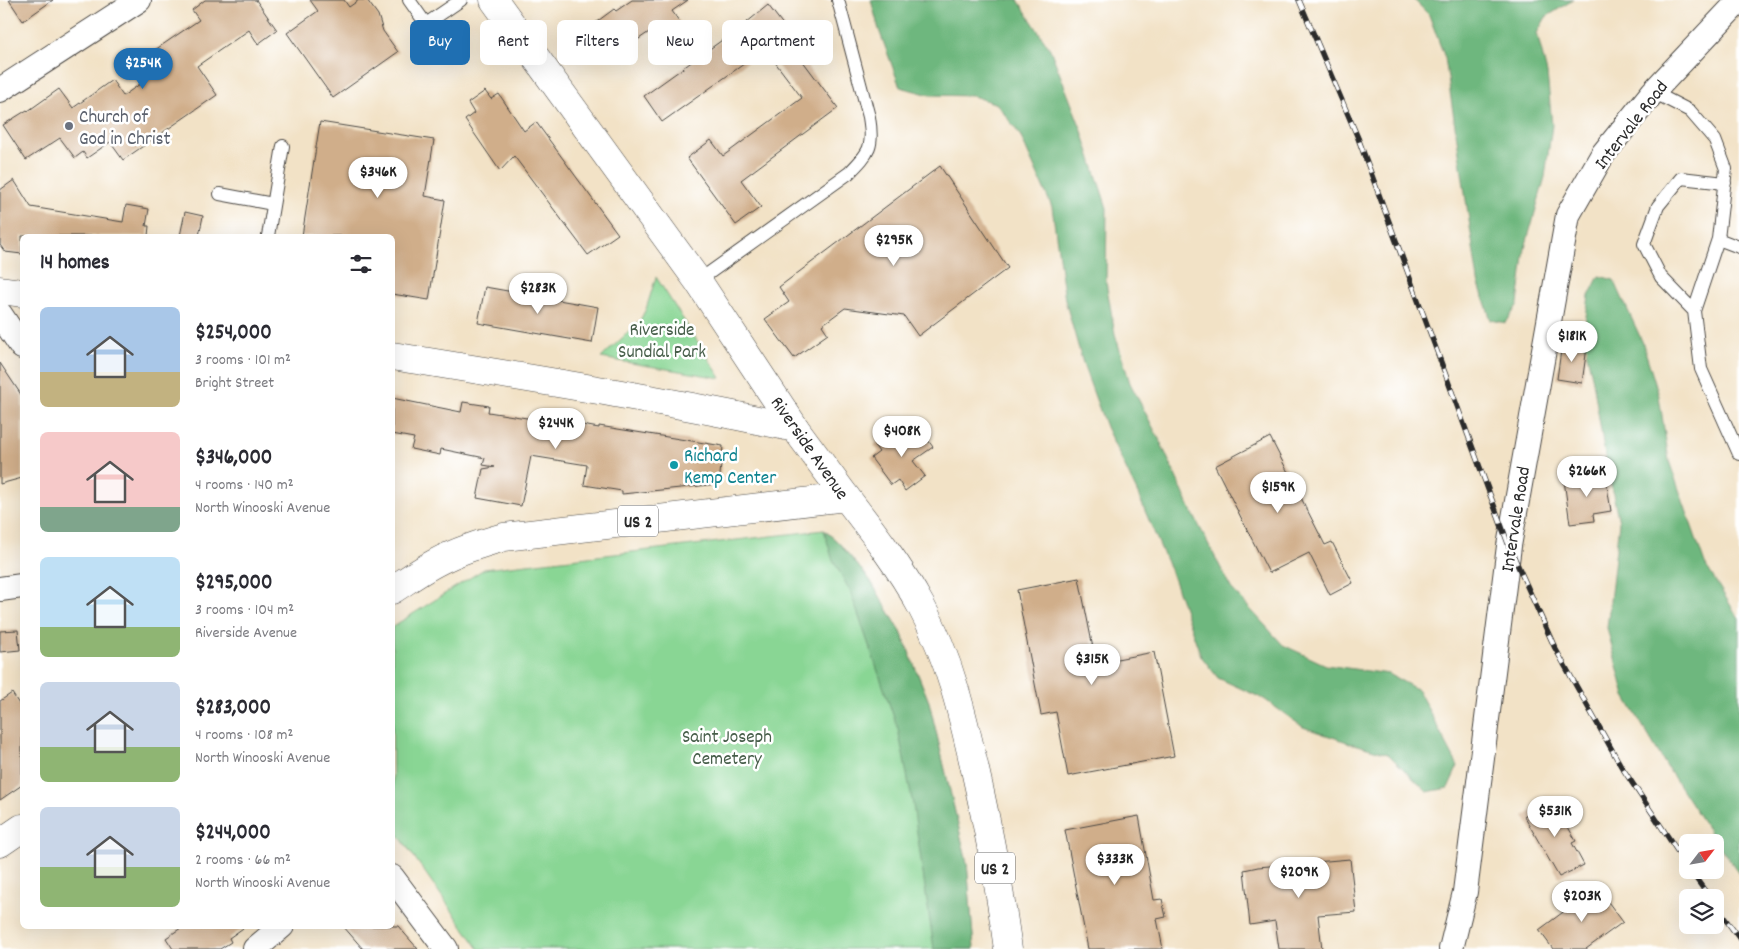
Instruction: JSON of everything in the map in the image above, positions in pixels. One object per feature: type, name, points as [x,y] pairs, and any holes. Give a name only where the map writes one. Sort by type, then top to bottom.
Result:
[{"type":"main road","name":"Riverside Avenue","points":[[494,0],[698,281],[795,428],[888,552],[922,607],[941,647],[964,720],[994,858],[1008,949]]},
{"type":"main road","points":[[0,290],[20,294]]},
{"type":"main road","points":[[395,356],[563,384],[795,428]]},
{"type":"main road","name":"US 2","points":[[395,588],[434,563],[475,545],[504,538],[846,497]]},
{"type":"main road","points":[[0,843],[20,829]]},
{"type":"street","points":[[0,90],[138,0]]},
{"type":"street","name":"Intervale Road","points":[[1451,949],[1465,892],[1508,546],[1568,215],[1602,154],[1654,92],[1739,1]]},
{"type":"street","points":[[0,314],[20,344]]},
{"type":"street","points":[[0,589],[20,586]]},
{"type":"street","points":[[395,881],[446,949]]},
{"type":"street","points":[[255,949],[278,929]]},
{"type":"lane","points":[[409,0],[426,24],[460,0]]},
{"type":"lane","points":[[698,281],[848,173],[864,158],[871,144],[872,135],[869,116],[838,0]]},
{"type":"lane","points":[[1654,92],[1690,111],[1716,140],[1726,169],[1718,239],[1694,311],[1701,369],[1739,454]]},
{"type":"lane","points":[[268,234],[283,146]]},
{"type":"lane","points":[[1694,311],[1661,277],[1644,244],[1658,206],[1681,178],[1725,183]]},
{"type":"lane","points":[[220,194],[273,204]]},
{"type":"lane","points":[[1718,239],[1739,247]]},
{"type":"green space","points":[[871,0],[1018,0],[1050,49],[1081,128],[1107,208],[1106,282],[1115,334],[1130,383],[1231,588],[1283,645],[1326,665],[1389,674],[1418,690],[1458,766],[1448,788],[1427,792],[1388,754],[1303,727],[1264,699],[1218,678],[1201,656],[1171,572],[1137,492],[1106,427],[1084,367],[1065,300],[1052,207],[1020,135],[997,104],[973,96],[930,95],[900,87],[879,30]]},
{"type":"green space","points":[[1414,0],[1573,0],[1546,17],[1537,33],[1547,73],[1552,125],[1545,177],[1525,248],[1518,304],[1506,323],[1491,320],[1478,281],[1445,58],[1429,15]]},
{"type":"green space","points":[[1599,276],[1614,280],[1642,341],[1659,396],[1669,461],[1705,564],[1739,619],[1739,873],[1724,852],[1724,834],[1711,834],[1667,767],[1625,696],[1607,628],[1619,522],[1583,337],[1589,296]]},
{"type":"green space","name":"Riverside Sundial Park","points":[[656,277],[721,378],[601,358],[639,322],[646,309]]},
{"type":"green space","name":"Saint Joseph Cemetery","points":[[824,530],[838,542],[870,580],[901,632],[929,702],[967,863],[974,949],[479,949],[395,830],[395,625],[484,569]]},
{"type":"green space","points":[[824,530],[838,542],[870,580],[901,632],[929,702],[967,863],[974,949],[934,949],[913,805],[898,729],[850,591],[832,558]]},
{"type":"building","points":[[9,0],[53,0],[23,21]]},
{"type":"building","points":[[205,0],[256,0],[277,30],[258,44],[249,30],[197,66],[217,95],[123,160],[110,142],[87,158],[83,152],[75,158],[60,138],[26,160],[3,125],[28,111],[59,89],[73,108],[112,80],[123,96],[157,72],[146,56],[199,20],[192,10]]},
{"type":"building","points":[[310,0],[344,0],[349,7],[359,0],[367,0],[378,15],[383,31],[398,52],[333,98],[287,33],[318,11]]},
{"type":"building","points":[[632,0],[688,0],[672,11],[678,20],[648,20],[648,33],[638,40],[638,20],[599,20],[614,9],[616,11]]},
{"type":"building","points":[[768,5],[779,20],[750,20]]},
{"type":"building","points":[[722,40],[722,65],[742,65],[662,122],[644,96],[687,65],[712,65],[712,47]]},
{"type":"building","points":[[777,65],[806,65],[838,108],[741,180],[761,207],[736,225],[687,158],[711,140],[723,156],[802,98]]},
{"type":"building","points":[[485,91],[491,99],[499,94],[524,131],[536,122],[618,234],[588,255],[514,156],[500,171],[465,120],[474,113],[468,103]]},
{"type":"building","points":[[320,122],[434,140],[425,196],[445,200],[429,300],[395,294],[395,234],[302,234]]},
{"type":"building","points":[[940,166],[1008,268],[918,336],[904,316],[845,308],[822,325],[828,334],[794,358],[765,319],[789,302],[779,287]]},
{"type":"building","points":[[14,180],[31,207],[123,222],[126,205],[149,209],[146,226],[149,226],[148,234],[20,234],[20,254],[5,252],[0,245],[0,190]]},
{"type":"building","points":[[185,212],[203,216],[199,234],[180,234]]},
{"type":"building","points":[[485,287],[598,307],[592,343],[478,323]]},
{"type":"building","points":[[1562,343],[1587,347],[1582,383],[1557,379]]},
{"type":"building","points":[[0,363],[20,393],[20,479],[0,484]]},
{"type":"building","points":[[395,399],[461,412],[463,402],[489,406],[488,412],[599,428],[599,426],[723,446],[719,484],[622,494],[622,491],[584,485],[587,465],[531,456],[521,506],[477,498],[483,469],[495,467],[483,465],[485,458],[441,449],[440,455],[411,449],[414,438],[395,435]]},
{"type":"building","points":[[919,428],[933,447],[913,461],[925,476],[905,491],[898,480],[891,485],[871,458],[879,452],[874,445],[892,432],[900,442]]},
{"type":"building","points":[[1270,437],[1325,545],[1332,542],[1353,583],[1330,595],[1309,553],[1269,573],[1215,466]]},
{"type":"building","points":[[1605,474],[1611,511],[1593,514],[1594,521],[1570,524],[1564,480]]},
{"type":"building","points":[[1079,578],[1096,663],[1154,652],[1174,756],[1068,776],[1056,712],[1041,715],[1017,590]]},
{"type":"building","points":[[18,630],[20,650],[0,652],[0,631]]},
{"type":"building","points":[[12,693],[20,706],[20,786],[0,800],[0,701]]},
{"type":"building","points":[[1552,799],[1576,841],[1572,843],[1584,865],[1559,877],[1524,816]]},
{"type":"building","points":[[1139,816],[1154,900],[1162,899],[1166,917],[1157,919],[1163,949],[1088,949],[1065,830]]},
{"type":"building","points":[[1350,859],[1356,912],[1318,915],[1322,949],[1279,949],[1275,921],[1250,925],[1244,870],[1258,867]]},
{"type":"building","points":[[1597,887],[1623,922],[1586,949],[1553,949],[1539,930]]},
{"type":"building","points":[[395,926],[398,926],[418,949],[363,949],[346,929],[395,929]]},
{"type":"building","points":[[180,929],[242,929],[229,938],[231,942],[220,949],[173,949],[166,938]]},
{"type":"railway","points":[[1299,0],[1358,138],[1509,546],[1555,648],[1621,766],[1679,853]]},
{"type":"railway","points":[[1696,879],[1704,889]]},
{"type":"railway","points":[[1724,917],[1739,938]]},
{"type":"place","name":"Church of God in Christ","points":[[69,126]]},
{"type":"place","name":"Richard Kemp Center","points":[[674,465]]}]
